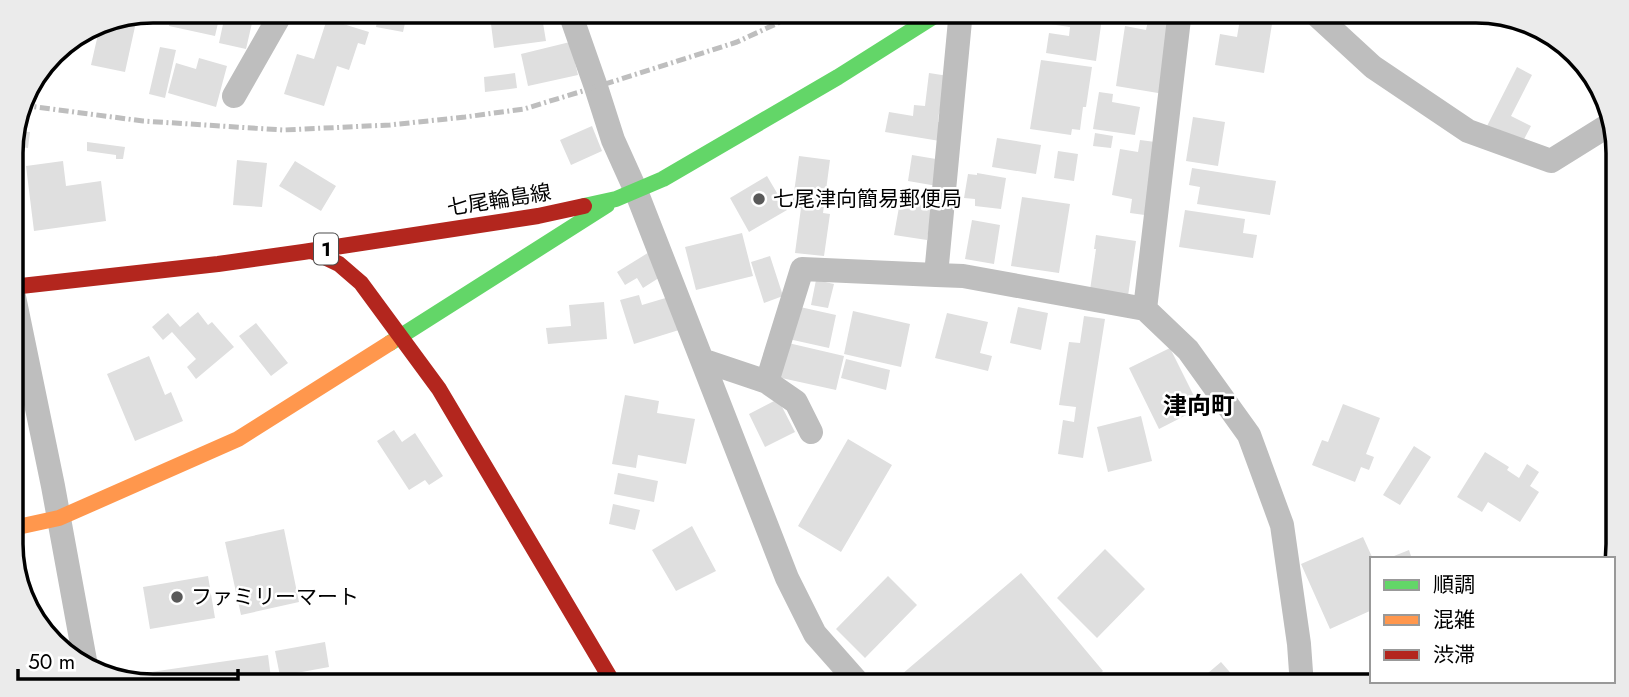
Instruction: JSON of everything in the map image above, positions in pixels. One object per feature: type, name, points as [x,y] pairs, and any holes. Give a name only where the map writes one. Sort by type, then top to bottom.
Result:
[{"type":"street","points":[[234,96],[276,23]]},
{"type":"street","points":[[574,23],[613,140],[626,195],[702,360],[787,578],[815,634],[850,674]]},
{"type":"street","name":"七尾輪島線","points":[[23,286],[312,251],[538,216],[626,195],[711,152],[923,23]]},
{"type":"street","points":[[936,275],[960,23]]},
{"type":"street","points":[[1145,309],[1178,23]]},
{"type":"street","points":[[1325,23],[1373,67],[1468,131],[1550,161],[1604,128]]},
{"type":"street","points":[[23,526],[59,519],[238,439],[626,195]]},
{"type":"street","points":[[312,251],[339,264],[361,283],[439,389],[608,674]]},
{"type":"street","points":[[766,382],[802,269],[963,276],[1145,309],[1188,351],[1249,435],[1282,525],[1301,674]]},
{"type":"street","points":[[23,341],[84,654]]},
{"type":"street","points":[[702,360],[766,382],[796,402],[811,432]]},
{"type":"building","points":[[170,23],[218,23],[215,36],[169,26]]},
{"type":"building","points":[[223,23],[252,23],[246,49],[219,43]]},
{"type":"building","points":[[326,23],[340,23],[369,32],[365,45],[358,43],[349,70],[337,66],[324,106],[284,94],[297,54],[314,59]]},
{"type":"building","points":[[377,23],[405,23],[403,32],[376,27]]},
{"type":"building","points":[[543,23],[546,41],[494,48],[491,24]]},
{"type":"building","points":[[1101,23],[1096,61],[1046,53],[1049,33],[1069,36],[1070,27],[1049,24]]},
{"type":"building","points":[[1148,23],[1175,25],[1164,94],[1116,86],[1125,26],[1146,30]]},
{"type":"building","points":[[1239,23],[1272,23],[1264,73],[1215,65],[1220,34],[1237,37]]},
{"type":"building","points":[[136,24],[125,72],[91,65],[98,35]]},
{"type":"building","points":[[570,42],[578,75],[528,86],[521,54]]},
{"type":"building","points":[[160,47],[176,50],[165,98],[149,94]]},
{"type":"building","points":[[199,58],[227,66],[216,107],[168,93],[176,63],[196,69]]},
{"type":"building","points":[[1041,60],[1092,67],[1080,130],[1072,129],[1071,135],[1030,129]]},
{"type":"building","points":[[1517,67],[1532,75],[1511,116],[1531,126],[1520,147],[1485,130]]},
{"type":"building","points":[[515,73],[517,88],[485,92],[484,77]]},
{"type":"building","points":[[929,73],[955,77],[939,113],[938,122],[949,124],[946,142],[885,132],[889,112],[913,116],[914,105],[925,106]]},
{"type":"building","points":[[1099,92],[1113,94],[1112,102],[1140,107],[1135,135],[1093,129]]},
{"type":"building","points":[[1193,117],[1225,122],[1218,166],[1186,161]]},
{"type":"building","points":[[592,126],[602,151],[571,165],[560,140]]},
{"type":"building","points":[[25,132],[30,132],[28,148],[23,147]]},
{"type":"building","points":[[1095,133],[1113,136],[1111,148],[1093,146]]},
{"type":"building","points":[[997,138],[1041,145],[1036,174],[992,167]]},
{"type":"building","points":[[1140,140],[1163,143],[1152,216],[1130,213],[1132,199],[1112,195],[1120,149],[1138,152]]},
{"type":"building","points":[[87,142],[125,147],[123,159],[116,159],[116,155],[87,151]]},
{"type":"building","points":[[1058,151],[1078,154],[1074,181],[1054,178]]},
{"type":"building","points":[[912,155],[942,160],[937,186],[908,181]]},
{"type":"building","points":[[799,156],[830,160],[823,213],[830,214],[824,256],[795,253],[801,208],[792,207]]},
{"type":"building","points":[[237,160],[267,163],[262,207],[233,205]]},
{"type":"building","points":[[63,161],[66,186],[101,181],[106,221],[34,231],[26,166]]},
{"type":"building","points":[[295,161],[336,186],[321,211],[279,186]]},
{"type":"building","points":[[1192,168],[1276,181],[1270,215],[1197,204],[1200,187],[1189,185]]},
{"type":"building","points":[[968,174],[1006,178],[1001,209],[975,206],[975,199],[964,198]]},
{"type":"building","points":[[767,176],[787,210],[749,232],[730,198]]},
{"type":"building","points":[[901,196],[933,201],[927,240],[894,235]]},
{"type":"building","points":[[1022,197],[1070,204],[1059,273],[1011,266]]},
{"type":"building","points":[[1185,210],[1245,219],[1243,233],[1257,235],[1253,258],[1179,247]]},
{"type":"building","points":[[972,220],[1000,225],[994,264],[965,259]]},
{"type":"building","points":[[742,233],[753,276],[696,290],[685,247]]},
{"type":"building","points":[[1096,235],[1136,241],[1128,296],[1090,290]]},
{"type":"building","points":[[651,251],[665,274],[643,288],[637,278],[625,285],[617,272]]},
{"type":"building","points":[[770,256],[783,296],[764,303],[751,262]]},
{"type":"building","points":[[816,280],[834,284],[828,308],[811,305]]},
{"type":"building","points":[[639,295],[642,305],[669,297],[679,330],[634,344],[620,300]]},
{"type":"building","points":[[604,302],[607,339],[548,344],[546,328],[571,326],[569,305]]},
{"type":"building","points":[[791,305],[836,315],[829,348],[784,338]]},
{"type":"building","points":[[1018,307],[1048,313],[1041,350],[1010,343]]},
{"type":"building","points":[[853,311],[910,324],[901,367],[844,354]]},
{"type":"building","points":[[198,312],[208,325],[212,322],[234,347],[196,379],[187,367],[196,359],[172,332],[163,340],[152,327],[168,313],[180,327]]},
{"type":"building","points":[[947,313],[988,322],[980,353],[992,356],[988,371],[935,358]]},
{"type":"building","points":[[1084,316],[1105,319],[1083,458],[1058,454],[1063,420],[1074,422],[1076,407],[1059,405],[1069,342],[1080,343]]},
{"type":"building","points":[[256,323],[288,363],[271,376],[239,336]]},
{"type":"building","points":[[784,342],[844,356],[836,390],[777,377]]},
{"type":"building","points":[[1170,348],[1200,408],[1159,429],[1129,368]]},
{"type":"building","points":[[149,356],[165,395],[171,392],[183,421],[135,441],[107,374]]},
{"type":"building","points":[[846,359],[890,370],[886,390],[841,378]]},
{"type":"building","points":[[625,395],[659,401],[657,413],[695,419],[686,464],[638,455],[636,468],[612,464]]},
{"type":"building","points":[[778,399],[795,432],[765,447],[749,414]]},
{"type":"building","points":[[1343,404],[1380,418],[1366,454],[1374,457],[1369,470],[1361,467],[1355,482],[1312,465],[1322,440],[1328,442]]},
{"type":"building","points":[[1141,416],[1152,461],[1108,472],[1097,427]]},
{"type":"building","points":[[394,430],[402,442],[415,433],[443,476],[429,485],[425,480],[409,490],[377,441]]},
{"type":"building","points":[[848,439],[892,465],[841,552],[798,526]]},
{"type":"building","points":[[1414,446],[1431,457],[1400,505],[1383,495]]},
{"type":"building","points":[[1485,452],[1509,467],[1507,470],[1519,478],[1527,464],[1539,472],[1530,486],[1539,492],[1520,522],[1488,502],[1482,512],[1457,497]]},
{"type":"building","points":[[618,473],[658,481],[654,502],[614,494]]},
{"type":"building","points":[[613,504],[640,510],[635,530],[609,524]]},
{"type":"building","points":[[692,526],[716,571],[676,591],[652,550]]},
{"type":"building","points":[[284,529],[299,602],[241,615],[225,542]]},
{"type":"building","points":[[1363,537],[1372,557],[1370,611],[1330,629],[1301,564]]},
{"type":"building","points":[[1105,549],[1145,589],[1097,638],[1057,598]]},
{"type":"building","points":[[1409,550],[1411,557],[1394,557]]},
{"type":"building","points":[[1021,573],[1103,671],[1100,674],[902,674]]},
{"type":"building","points":[[208,576],[215,618],[150,629],[143,587]]},
{"type":"building","points":[[888,576],[917,605],[865,658],[836,629]]},
{"type":"building","points":[[325,642],[329,667],[280,674],[275,651]]},
{"type":"building","points":[[268,655],[270,674],[153,674],[142,673]]},
{"type":"building","points":[[1221,662],[1232,674],[1209,674]]},
{"type":"railway","points":[[32,106],[143,121],[283,130],[390,125],[465,117],[524,109],[737,42],[778,23]]},
{"type":"traffic: fast","points":[[584,206],[616,199],[663,179],[838,77],[923,23]]},
{"type":"traffic: fast","points":[[390,343],[607,205]]},
{"type":"traffic: slow","points":[[23,526],[59,518],[238,439],[390,343]]},
{"type":"traffic: jam","points":[[23,286],[303,252],[538,216],[584,206]]},
{"type":"traffic: jam","points":[[312,251],[339,264],[361,283],[439,389],[608,674]]},
{"type":"place","name":"七尾津向簡易郵便局","points":[[759,199]]},
{"type":"place","name":"ファミリーマート","points":[[177,597]]},
{"type":"district","name":"津向町","points":[[1199,405]]}]
